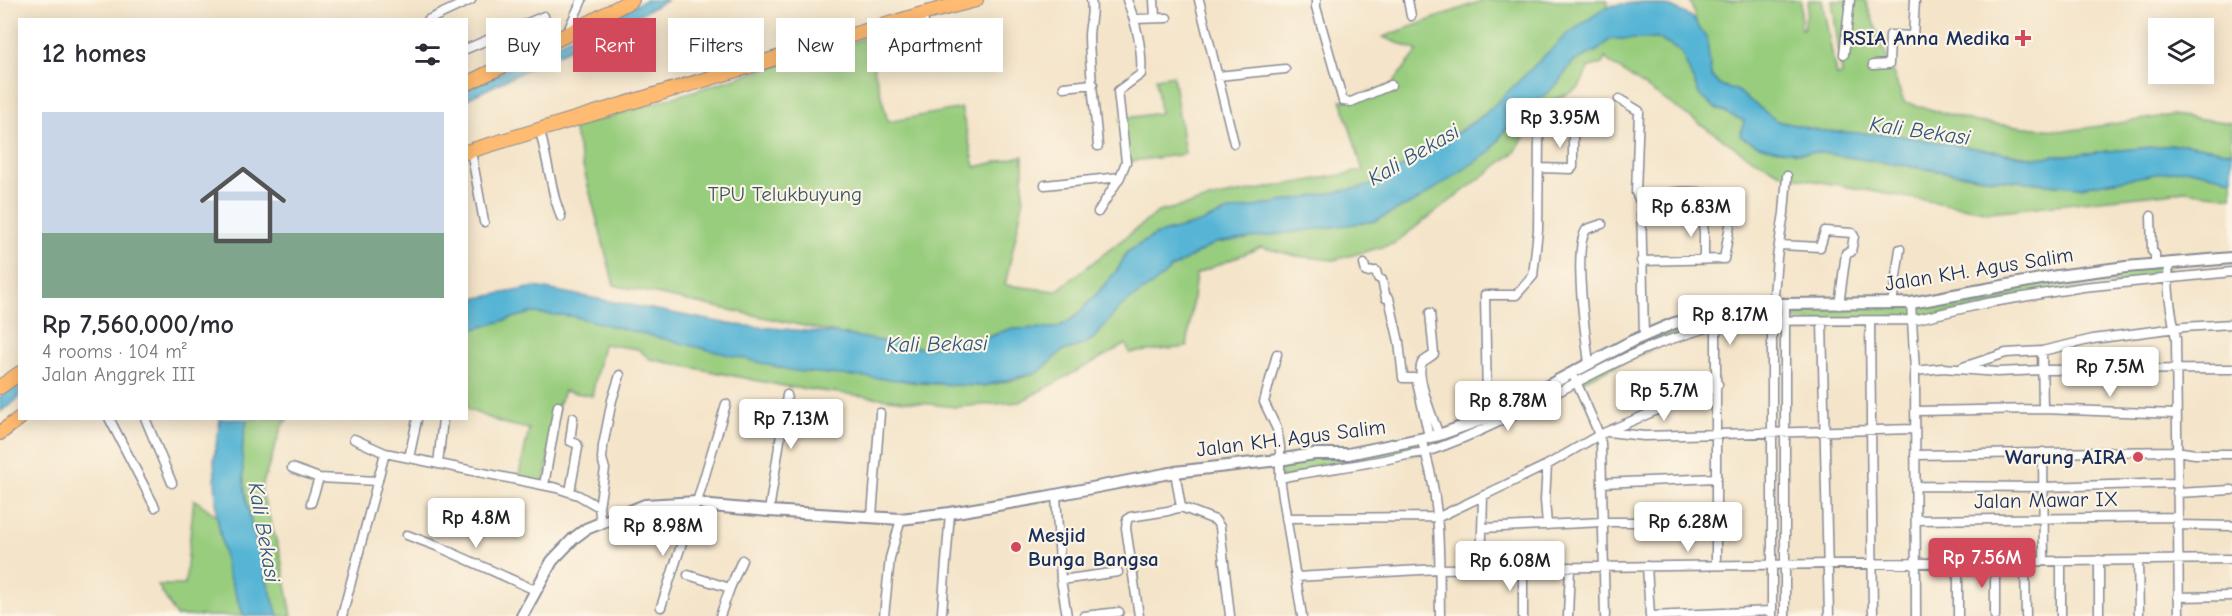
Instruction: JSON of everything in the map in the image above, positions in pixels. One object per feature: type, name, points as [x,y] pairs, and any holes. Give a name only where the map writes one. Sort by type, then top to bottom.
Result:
[{"type":"main road","points":[[468,83],[632,0]]},
{"type":"main road","points":[[469,152],[967,1]]},
{"type":"main road","points":[[0,387],[18,379]]},
{"type":"main road","points":[[0,433],[18,420]]},
{"type":"street","points":[[432,18],[471,0]]},
{"type":"street","points":[[566,35],[582,0]]},
{"type":"street","points":[[1091,0],[1089,38],[1098,146]]},
{"type":"street","points":[[1098,212],[1120,177],[1126,162],[1118,91],[1141,74],[1134,19],[1127,0]]},
{"type":"street","points":[[1154,0],[1155,18]]},
{"type":"street","points":[[1200,0],[1234,142]]},
{"type":"street","points":[[1316,0],[1316,7],[1343,101],[1352,102],[1391,85]]},
{"type":"street","points":[[1408,0],[1412,15]]},
{"type":"street","points":[[1844,54],[1845,28],[1850,0]]},
{"type":"street","points":[[1873,65],[1889,64],[1890,35],[1913,36],[1915,0]]},
{"type":"street","points":[[922,14],[923,18]]},
{"type":"street","points":[[468,49],[544,16]]},
{"type":"street","points":[[1134,19],[1167,18]]},
{"type":"street","points":[[1218,76],[1285,69]]},
{"type":"street","points":[[1064,87],[1093,84]]},
{"type":"street","points":[[1619,99],[1639,111],[1636,193],[1641,203],[1642,216],[1644,336]]},
{"type":"street","points":[[1539,168],[1573,167],[1573,120]]},
{"type":"street","points":[[540,130],[561,217]]},
{"type":"street","points":[[1489,417],[1485,295],[1516,295],[1533,276],[1538,230],[1539,135]]},
{"type":"street","points":[[469,152],[484,222]]},
{"type":"street","points":[[1785,616],[1785,321],[1780,304],[1777,257],[1787,176]]},
{"type":"street","points":[[1045,186],[1120,177]]},
{"type":"street","points":[[1641,203],[1653,196],[1669,192],[1700,192],[1735,197],[1724,259],[1641,261]]},
{"type":"street","points":[[1700,192],[1704,260]]},
{"type":"street","points":[[1642,216],[1703,216]]},
{"type":"street","points":[[2151,216],[2152,251],[2155,254],[2155,265]]},
{"type":"street","points":[[1589,363],[1581,280],[1582,238],[1587,229],[1602,224]]},
{"type":"street","points":[[1780,245],[1820,247],[1825,231],[1852,232],[1854,236],[1851,252],[1846,253],[1844,261],[1839,305]]},
{"type":"street","points":[[1892,304],[1899,249]]},
{"type":"street","name":"Jalan KH. Agus Salim","points":[[522,616],[535,590],[559,554],[586,529],[645,505],[697,502],[711,506],[769,512],[901,519],[1056,495],[1175,472],[1314,454],[1348,454],[1430,437],[1489,417],[1571,372],[1644,336],[1716,310],[1780,304],[1911,303],[2057,276],[2232,258]]},
{"type":"street","points":[[1364,264],[1366,272],[1376,271],[1378,278],[1382,280],[1386,298],[1389,298],[1399,342],[1403,378],[1416,378],[1430,437]]},
{"type":"street","points":[[2169,264],[2167,279],[2169,306],[2175,329],[2179,616]]},
{"type":"street","points":[[1280,478],[1361,466],[1426,452],[1499,422],[1640,351],[1690,332],[1731,321],[1913,320],[1986,303],[2083,287],[2232,272]]},
{"type":"street","points":[[1911,303],[1916,371],[1916,616]]},
{"type":"street","points":[[1647,566],[1650,616],[1772,614],[1772,321],[1780,304]]},
{"type":"street","points":[[1716,310],[1718,384],[1716,566]]},
{"type":"street","points":[[1430,313],[1434,354],[1425,360],[1421,368],[1429,408],[1430,437],[1426,452],[1439,517],[1440,616]]},
{"type":"street","points":[[1870,321],[1873,616]]},
{"type":"street","points":[[1822,322],[1829,616]]},
{"type":"street","points":[[1959,368],[2006,353],[2042,351],[2092,339],[2232,324]]},
{"type":"street","points":[[2042,351],[2043,409]]},
{"type":"street","points":[[1277,354],[1264,402],[1276,429],[1280,447],[1280,478],[1302,616]]},
{"type":"street","points":[[1916,371],[1959,368],[1998,372],[2232,369]]},
{"type":"street","points":[[1571,372],[1604,433],[1602,483],[1605,616]]},
{"type":"street","points":[[600,524],[599,507],[605,469],[602,459],[603,446],[612,400],[620,375]]},
{"type":"street","points":[[1286,518],[1439,517],[1547,465],[1604,433],[1718,384]]},
{"type":"street","points":[[769,512],[787,395]]},
{"type":"street","points":[[661,607],[697,502],[726,404]]},
{"type":"street","points":[[544,485],[558,406]]},
{"type":"street","points":[[1916,411],[2043,409],[2176,414]]},
{"type":"street","points":[[872,516],[880,413]]},
{"type":"street","points":[[570,492],[578,447],[570,441],[573,418]]},
{"type":"street","points":[[110,420],[155,507]]},
{"type":"street","points":[[146,420],[172,483]]},
{"type":"street","points":[[409,458],[417,420]]},
{"type":"street","points":[[438,464],[443,420]]},
{"type":"street","points":[[1604,433],[1632,436],[1916,429]]},
{"type":"street","points":[[354,439],[385,453],[570,492],[599,507]]},
{"type":"street","points":[[1916,455],[2176,451],[2195,454],[2232,454]]},
{"type":"street","points":[[2043,452],[2044,561]]},
{"type":"street","points":[[342,616],[385,453]]},
{"type":"street","points":[[1547,465],[1545,500],[1547,525]]},
{"type":"street","points":[[292,468],[319,478],[378,481]]},
{"type":"street","points":[[1175,472],[1181,507]]},
{"type":"street","points":[[311,503],[319,478]]},
{"type":"street","points":[[1602,483],[1717,478]]},
{"type":"street","points":[[1916,486],[2232,490]]},
{"type":"street","points":[[1056,495],[1061,580],[1067,616]]},
{"type":"street","points":[[1481,569],[1483,496]]},
{"type":"street","points":[[1139,616],[1126,528],[1127,520],[1130,517],[1181,507],[1215,520],[1220,527],[1230,616]]},
{"type":"street","points":[[942,612],[950,513]]},
{"type":"street","name":"Jalan Mawar IX","points":[[1916,520],[2043,518],[2177,521],[2232,526]]},
{"type":"street","points":[[884,616],[890,558],[901,519]]},
{"type":"street","points":[[1482,528],[1603,522],[1716,522]]},
{"type":"street","points":[[407,535],[535,590]]},
{"type":"street","points":[[720,616],[742,560]]},
{"type":"street","points":[[2099,560],[2099,616]]},
{"type":"street","points":[[2138,560],[2139,616]]},
{"type":"street","points":[[1296,577],[1440,569],[2232,560]]},
{"type":"street","points":[[2025,561],[2026,616]]},
{"type":"street","points":[[2061,561],[2061,616]]},
{"type":"street","points":[[1958,562],[1958,616]]},
{"type":"street","points":[[1995,562],[1995,616]]},
{"type":"street","points":[[1568,616],[1570,567]]},
{"type":"street","points":[[1523,568],[1523,616]]},
{"type":"street","points":[[1061,580],[1119,572]]},
{"type":"street","points":[[688,575],[730,588]]},
{"type":"street","points":[[2178,597],[2232,596]]},
{"type":"street","points":[[1084,616],[1119,612]]},
{"type":"green space","name":"TPU Telukbuyung","points":[[1484,0],[1607,0],[1608,6],[1566,35],[1484,115],[1422,156],[1369,187],[1226,212],[1200,223],[1155,235],[1127,252],[1118,269],[1094,297],[1074,318],[1057,328],[1009,329],[984,339],[923,348],[841,334],[614,285],[573,128],[755,72],[764,72],[764,69],[776,66],[776,72],[855,72],[855,41],[866,38],[867,72],[875,72],[888,122],[961,108],[975,167],[1023,156],[1023,203],[1005,285],[1056,291],[1158,212],[1222,196],[1363,171],[1341,99],[1343,101],[1391,85],[1418,51],[1383,37]]},
{"type":"green space","points":[[1690,0],[1801,0],[1801,29],[1804,28],[1809,0],[1822,0],[1836,75],[1840,76],[1842,74],[1832,0],[1865,0],[1904,102],[1976,122],[2066,131],[2172,115],[2232,123],[2232,152],[2185,144],[2035,158],[1895,135],[1822,131],[1777,121],[1736,90],[1719,85],[1711,75]]},
{"type":"green space","points":[[1610,39],[1659,39],[1681,52],[1700,96],[1716,108],[1745,121],[1795,153],[1815,152],[1983,178],[2080,187],[2185,169],[2232,179],[2232,197],[2185,191],[1990,212],[1787,176],[1748,156],[1605,58],[1602,64],[1589,67],[1579,88],[1543,106],[1515,152],[1393,244],[1334,260],[1296,256],[1261,247],[1196,274],[1187,347],[1129,353],[1126,344],[1020,402],[955,407],[789,387],[650,359],[638,349],[603,344],[592,396],[564,391],[558,406],[544,485],[518,480],[529,429],[502,423],[468,409],[468,330],[531,312],[571,316],[916,383],[983,386],[1014,380],[1039,372],[1062,351],[1083,345],[1094,338],[1120,307],[1136,294],[1155,283],[1170,269],[1215,243],[1375,221],[1490,152],[1505,130],[1557,84],[1573,62],[1598,50]]},
{"type":"green space","points":[[1173,75],[1185,154],[1126,162],[1120,119],[1160,113],[1156,78]]},
{"type":"green space","points":[[2169,264],[2167,279],[2083,287],[1913,320],[1785,321],[1785,304],[1911,303]]},
{"type":"green space","points":[[1773,305],[1771,320],[1720,323],[1717,311]]},
{"type":"green space","points":[[1716,310],[1717,326],[1690,332],[1426,452],[1280,478],[1279,460],[1348,454],[1439,435],[1571,372]]},
{"type":"green space","points":[[248,420],[287,420],[282,426],[261,489],[280,554],[292,616],[278,616],[256,544],[245,490],[242,464],[243,440]]},
{"type":"green space","points":[[194,499],[217,516],[227,571],[244,616],[176,616],[158,585],[185,585]]},
{"type":"water","points":[[645,0],[668,0],[631,18],[609,18]]},
{"type":"water","points":[[1642,2],[1671,7],[1692,17],[1707,39],[1711,75],[1719,85],[1736,90],[1777,121],[1822,131],[1895,135],[2035,158],[2185,144],[2232,152],[2232,179],[2185,169],[2080,187],[1987,178],[1815,152],[1776,150],[1757,145],[1740,136],[1744,121],[1716,108],[1700,96],[1681,52],[1659,39],[1611,39],[1598,50],[1573,62],[1557,84],[1505,130],[1490,152],[1418,200],[1375,221],[1215,243],[1170,269],[1155,283],[1120,307],[1094,338],[1083,345],[1062,351],[1039,372],[983,386],[794,371],[571,316],[531,313],[468,331],[468,300],[535,287],[735,325],[841,334],[923,348],[984,339],[1009,329],[1057,328],[1074,318],[1094,297],[1118,269],[1127,252],[1155,235],[1200,223],[1226,212],[1369,186],[1422,156],[1484,115],[1566,35],[1608,6]]},
{"type":"water","points":[[573,36],[573,47],[561,53],[561,42]]},
{"type":"water","points":[[500,72],[522,72],[468,99],[468,88]]},
{"type":"water","points":[[18,383],[18,399],[0,412],[0,397]]},
{"type":"water","points":[[220,420],[248,420],[243,440],[242,464],[245,490],[256,544],[278,616],[244,616],[227,571],[217,516],[214,459]]},
{"type":"place","name":"RSIA Anna Medika","points":[[2023,38]]},
{"type":"place","name":"Warung AIRA","points":[[2138,457]]},
{"type":"place","name":"Mesjid Bunga Bangsa","points":[[1016,547]]},
{"type":"water label","name":"Kali Bekasi","points":[[1920,130]]},
{"type":"water label","name":"Kali Bekasi","points":[[1413,154]]},
{"type":"water label","name":"Kali Bekasi","points":[[937,343]]},
{"type":"water label","name":"Kali Bekasi","points":[[265,532]]}]
